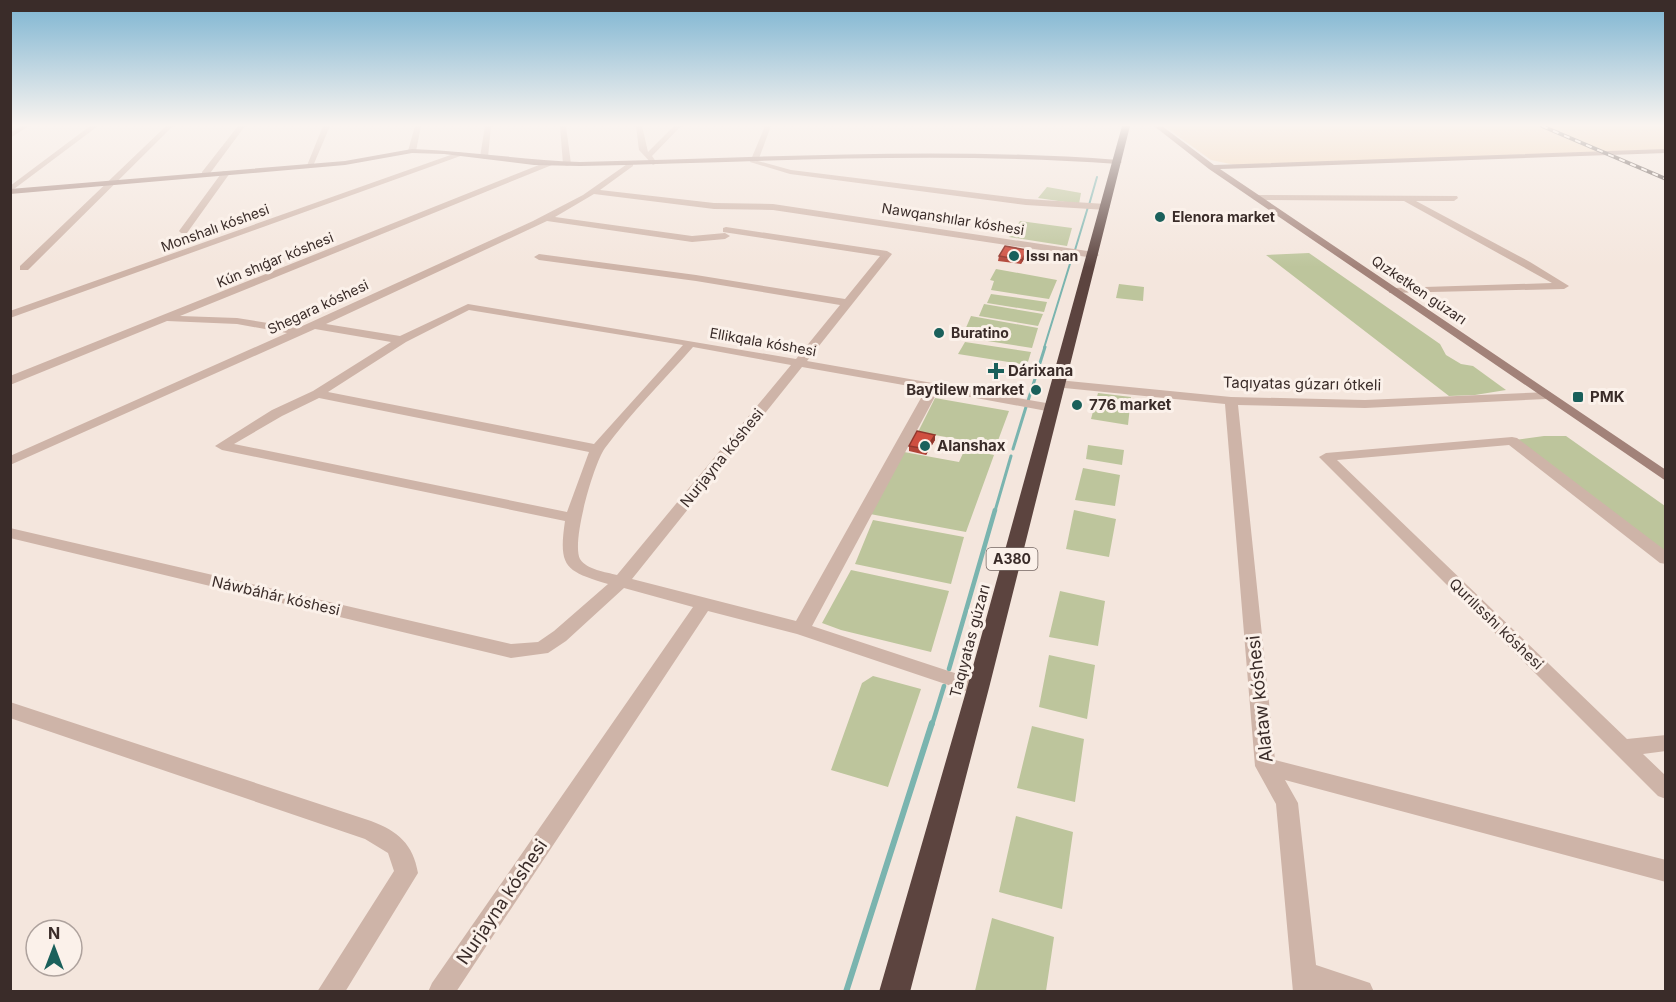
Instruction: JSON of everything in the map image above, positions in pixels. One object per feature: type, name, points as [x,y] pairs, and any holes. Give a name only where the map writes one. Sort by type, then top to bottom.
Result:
[{"type":"highway","name":"Taqıyatas gúzarı","points":[[894,992],[978,688],[1115,173]]},
{"type":"street","points":[[10,191],[34,173]]},
{"type":"street","points":[[24,268],[122,173]]},
{"type":"street","points":[[10,191],[226,173]]},
{"type":"street","points":[[184,231],[226,173]]},
{"type":"street","name":"Monshalı kóshesi","points":[[10,315],[409,173]]},
{"type":"street","name":"Kún shıǵar kóshesi","points":[[10,381],[525,173]]},
{"type":"street","name":"Shegara kóshesi","points":[[10,461],[315,326],[544,218],[594,192],[620,173]]},
{"type":"street","points":[[795,173],[1026,202],[1106,207]]},
{"type":"street","name":"Qızketken gúzarı","points":[[1220,173],[1665,477]]},
{"type":"street","name":"Nawqanshılar kóshesi","points":[[594,192],[714,206],[773,207],[1094,255]]},
{"type":"street","points":[[1257,198],[1454,198]]},
{"type":"street","points":[[1393,291],[1564,286],[1404,198]]},
{"type":"street","name":"Nurjayna kóshesi","points":[[543,648],[560,636],[621,582],[887,254],[725,233],[692,239],[544,218]]},
{"type":"street","points":[[539,257],[696,278],[848,303]]},
{"type":"street","name":"Ellikqala kóshesi","points":[[402,340],[468,307],[1052,408]]},
{"type":"street","points":[[165,318],[237,321],[299,332]]},
{"type":"street","points":[[315,326],[402,340]]},
{"type":"street","points":[[402,340],[317,394],[277,413],[222,446],[573,518]]},
{"type":"street","points":[[690,344],[597,450],[573,518],[569,547],[573,561],[582,570],[801,629],[978,688]]},
{"type":"street","name":"Taqıyatas gúzarı ótkeli","points":[[1058,384],[1231,401],[1365,404],[1545,395]]},
{"type":"street","points":[[801,629],[933,388]]},
{"type":"street","points":[[317,394],[597,450]]},
{"type":"street","name":"Alataw kóshesi","points":[[1231,401],[1265,766],[1287,803],[1306,983]]},
{"type":"street","name":"Qurılısshı kóshesi","points":[[1665,559],[1512,441],[1326,457],[1665,790]]},
{"type":"street","name":"Náwbáhár kóshesi","points":[[10,533],[511,651],[543,648]]},
{"type":"street","name":"Nurjayna kóshesi","points":[[441,992],[704,604]]},
{"type":"street","points":[[10,710],[370,831],[392,841],[404,854],[406,873],[330,992]]},
{"type":"street","points":[[1623,748],[1665,743]]},
{"type":"street","points":[[1265,766],[1665,871]]},
{"type":"street","points":[[1306,983],[1361,992]]},
{"type":"green space","points":[[1047,187],[1081,193],[1079,204],[1038,198]]},
{"type":"green space","points":[[1020,221],[1072,228],[1067,246],[1009,237]]},
{"type":"green space","points":[[1309,253],[1440,344],[1446,355],[1461,364],[1473,366],[1506,390],[1449,396],[1266,255]]},
{"type":"green space","points":[[996,269],[1057,280],[1049,299],[991,290],[994,281],[990,280]]},
{"type":"green space","points":[[1119,284],[1144,287],[1143,301],[1116,298]]},
{"type":"green space","points":[[991,294],[1047,302],[1044,312],[987,303]]},
{"type":"green space","points":[[984,304],[1043,314],[1038,326],[979,316]]},
{"type":"green space","points":[[971,316],[1038,328],[1032,348],[962,337]]},
{"type":"green space","points":[[965,342],[1031,352],[1027,365],[958,354]]},
{"type":"green space","points":[[1098,393],[1131,397],[1128,425],[1091,419]]},
{"type":"green space","points":[[935,398],[1009,411],[996,446],[918,432]]},
{"type":"green space","points":[[1566,436],[1665,506],[1665,553],[1515,440]]},
{"type":"green space","points":[[1088,445],[1124,450],[1122,465],[1086,459]]},
{"type":"green space","points":[[965,449],[994,455],[966,532],[870,514],[904,452],[959,462]]},
{"type":"green space","points":[[1083,468],[1120,475],[1115,506],[1075,500]]},
{"type":"green space","points":[[1074,510],[1116,519],[1109,557],[1066,549]]},
{"type":"green space","points":[[873,520],[964,537],[951,584],[855,564]]},
{"type":"green space","points":[[851,570],[949,591],[931,652],[841,630],[822,623]]},
{"type":"green space","points":[[1060,591],[1105,601],[1098,646],[1049,637]]},
{"type":"green space","points":[[1049,655],[1095,665],[1087,719],[1039,707]]},
{"type":"green space","points":[[873,676],[921,689],[888,787],[831,770],[862,683]]},
{"type":"green space","points":[[1032,726],[1084,739],[1075,802],[1017,788]]},
{"type":"green space","points":[[1016,816],[1073,832],[1062,909],[999,892]]},
{"type":"green space","points":[[992,918],[1054,937],[1046,991],[975,991]]},
{"type":"building","points":[[1005,246],[1027,250],[1022,260],[999,256]]},
{"type":"building","points":[[917,431],[935,435],[926,449],[909,446]]},
{"type":"waterway","points":[[1089,205],[1097,177]]},
{"type":"waterway","points":[[1075,250],[1088,207]]},
{"type":"waterway","points":[[1044,348],[1073,254]]},
{"type":"waterway","points":[[1028,401],[1045,347]]},
{"type":"waterway","points":[[1013,449],[1026,407]]},
{"type":"waterway","points":[[995,511],[1011,456]]},
{"type":"waterway","points":[[949,669],[995,510]]},
{"type":"waterway","points":[[932,725],[944,686]]},
{"type":"waterway","points":[[846,992],[932,723]]},
{"type":"railway","points":[[1651,173],[1666,179]]},
{"type":"place","name":"Elenora market","points":[[1160,217]]},
{"type":"place","name":"Issı nan","points":[[1014,256]]},
{"type":"place","name":"Buratino","points":[[939,333]]},
{"type":"place","name":"Dárixana","points":[[996,371]]},
{"type":"place","name":"Baytilew market","points":[[1036,390]]},
{"type":"place","name":"PMK","points":[[1578,397]]},
{"type":"place","name":"776 market","points":[[1077,405]]},
{"type":"place","name":"Alanshax","points":[[925,446]]}]
